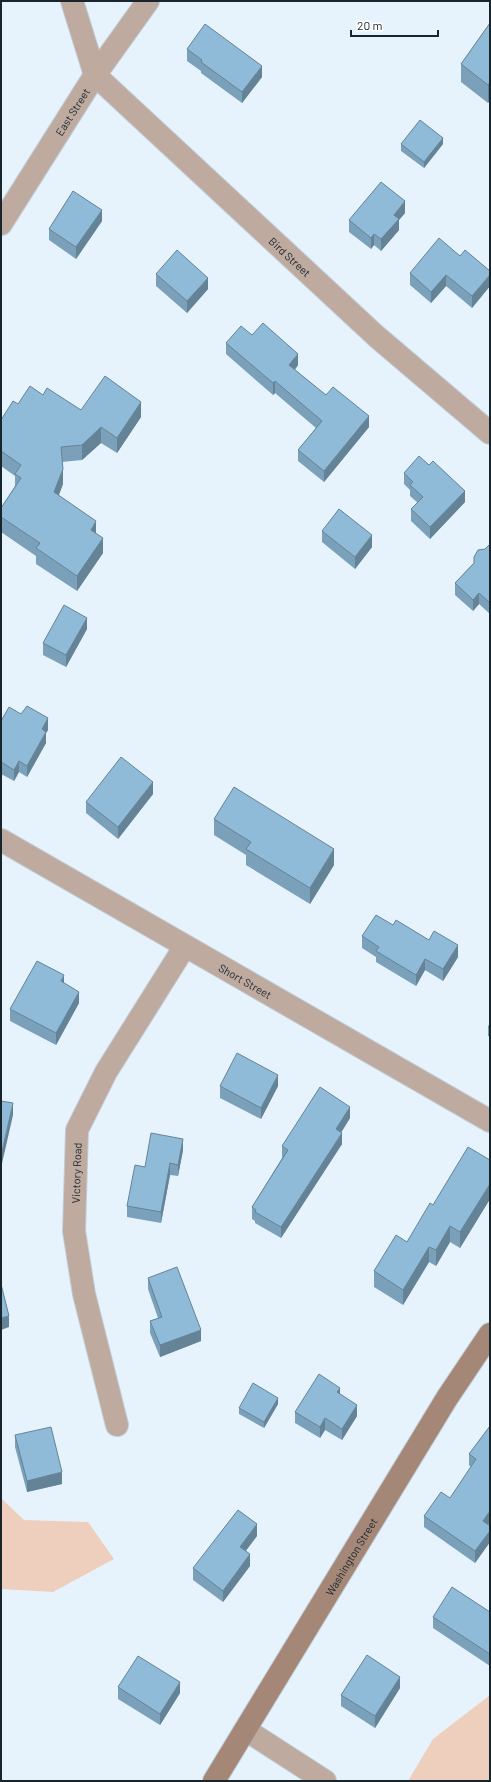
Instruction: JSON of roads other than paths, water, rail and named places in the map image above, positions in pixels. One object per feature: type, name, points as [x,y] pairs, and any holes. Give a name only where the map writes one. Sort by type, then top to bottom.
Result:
[{"type":"main road","name":"Washington Street","points":[[214,1781],[447,1398],[490,1334]]},
{"type":"street","points":[[72,1],[95,75]]},
{"type":"street","name":"East Street","points":[[1,224],[95,75],[148,1]]},
{"type":"street","name":"Bird Street","points":[[95,75],[376,336],[490,434]]},
{"type":"street","name":"Short Street","points":[[1,840],[490,1121]]},
{"type":"street","name":"Victory Road","points":[[117,1425],[84,1294],[74,1231],[77,1130],[106,1072],[185,946]]},
{"type":"street","points":[[246,1730],[325,1781]]}]
